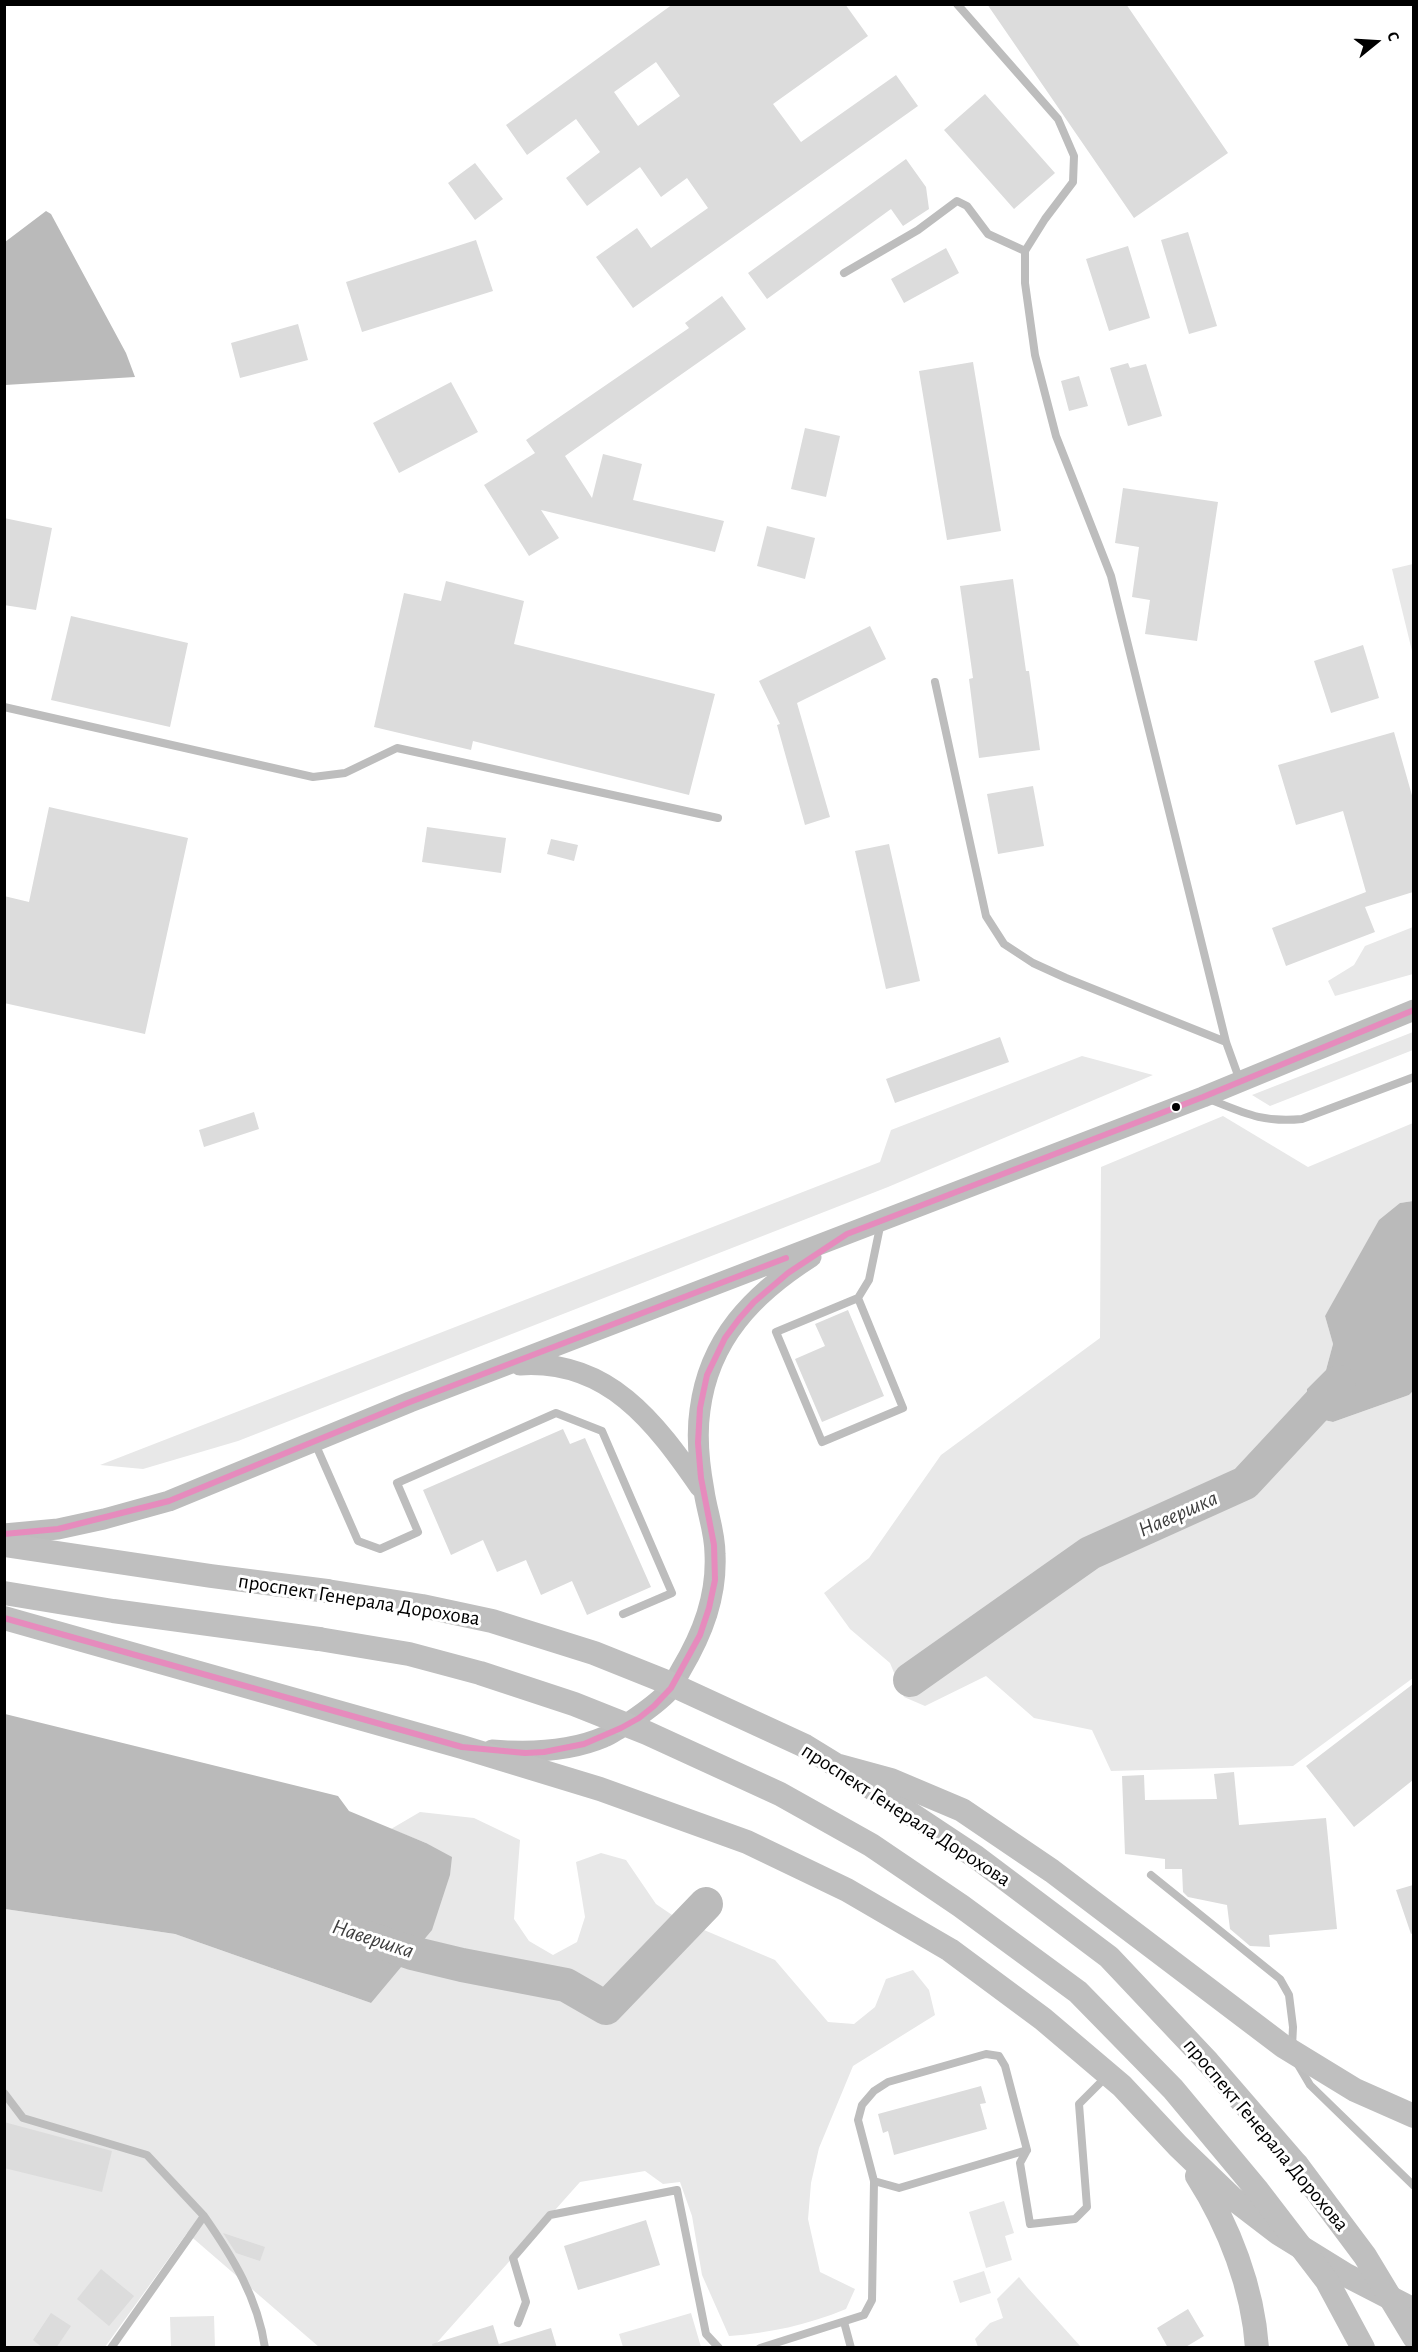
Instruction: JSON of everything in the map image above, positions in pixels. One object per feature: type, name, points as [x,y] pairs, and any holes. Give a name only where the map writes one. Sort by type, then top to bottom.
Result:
[{"type":"main road","name":"проспект Генерала Дорохова","points":[[4,1545],[327,1591],[422,1606],[492,1621],[594,1653],[675,1686],[805,1746],[976,1857],[1109,1957],[1208,2062],[1297,2165],[1365,2256],[1413,2337]]},
{"type":"main road","name":"проспект Генерала Дорохова","points":[[4,1593],[113,1611],[319,1639],[409,1654],[480,1672],[574,1704],[647,1733],[780,1794],[871,1845],[961,1906],[1078,1992],[1173,2089],[1258,2191],[1327,2281],[1363,2348]]},
{"type":"main road","points":[[4,1618],[462,1747],[600,1789],[747,1842],[847,1890],[950,1950],[1043,2019],[1108,2075],[1231,2197],[1278,2233],[1346,2275],[1413,2310]]},
{"type":"main road","points":[[836,1765],[891,1780],[962,1810],[1052,1870],[1284,2046],[1355,2090],[1413,2116]]},
{"type":"main road","points":[[1178,2146],[1214,2201],[1242,2271],[1256,2332],[1257,2348]]},
{"type":"street","points":[[4,1534],[69,1527],[104,1520],[169,1501],[503,1366],[1203,1097],[1413,1010]]},
{"type":"street","points":[[462,1747],[526,1753],[571,1747],[605,1737],[648,1710],[669,1691],[703,1629],[710,1604],[716,1553],[698,1452],[700,1408],[712,1362],[733,1325],[756,1298],[796,1267],[847,1234]]},
{"type":"street","points":[[503,1366],[539,1364],[568,1367],[618,1392],[644,1413],[704,1492]]},
{"type":"lane","points":[[957,4],[1058,119],[1074,156],[1073,182],[1045,219],[1025,251],[1025,283],[1035,355],[1053,424],[1111,576],[1226,1042],[1240,1081]]},
{"type":"lane","points":[[844,273],[918,230],[957,201],[967,206],[988,234],[1025,251]]},
{"type":"lane","points":[[935,682],[986,916],[1004,944],[1034,963],[1066,978],[1226,1042]]},
{"type":"lane","points":[[4,707],[313,777],[345,773],[397,748],[718,818]]},
{"type":"lane","points":[[1203,1097],[1261,1119],[1282,1121],[1302,1119],[1413,1077]]},
{"type":"lane","points":[[858,1298],[903,1408],[822,1442],[776,1332],[858,1298],[869,1280],[881,1221]]},
{"type":"lane","points":[[314,1441],[358,1542],[380,1548],[418,1532],[397,1483],[556,1413],[602,1431],[672,1593],[623,1614]]},
{"type":"lane","points":[[1151,1875],[1280,1979],[1289,1995],[1293,2026],[1291,2044],[1297,2062],[1310,2085],[1413,2186]]},
{"type":"lane","points":[[759,2348],[864,2315],[872,2300],[874,2181],[858,2120],[862,2105],[874,2091],[888,2082],[986,2054],[999,2056],[1005,2066],[1027,2150],[1020,2163],[1030,2224],[1076,2219],[1088,2207],[1079,2104],[1108,2075]]},
{"type":"lane","points":[[4,2093],[23,2118],[147,2155],[204,2216],[234,2260],[251,2299],[265,2348]]},
{"type":"lane","points":[[874,2181],[898,2188],[1027,2150]]},
{"type":"lane","points":[[518,2324],[526,2302],[513,2258],[550,2215],[677,2190],[706,2334],[719,2348]]},
{"type":"lane","points":[[111,2348],[204,2216]]},
{"type":"lane","points":[[844,2322],[851,2348]]},
{"type":"shaded area","points":[[1414,564],[1413,655],[1392,569]]},
{"type":"shaded area","points":[[1413,927],[1413,974],[1335,996],[1328,981],[1354,965],[1365,946]]},
{"type":"shaded area","points":[[1413,1032],[1413,1050],[1270,1106],[1252,1095]]},
{"type":"shaded area","points":[[1082,1056],[1153,1075],[888,1187],[238,1441],[143,1469],[100,1465],[880,1162],[891,1130]]},
{"type":"shaded area","points":[[1223,1116],[1308,1167],[1413,1123],[1413,1201],[1400,1203],[1325,1316],[1333,1344],[1326,1370],[1307,1389],[1306,1416],[1333,1422],[1409,1395],[1413,1391],[1413,1678],[1293,1766],[1111,1771],[1092,1730],[1034,1718],[986,1676],[925,1706],[904,1697],[890,1663],[850,1629],[824,1593],[869,1558],[941,1455],[1100,1338],[1101,1167]]},
{"type":"shaded area","points":[[420,1812],[474,1818],[520,1840],[514,1919],[529,1941],[553,1955],[577,1942],[585,1917],[576,1862],[601,1853],[626,1860],[656,1904],[678,1919],[775,1960],[828,2022],[854,2024],[875,2007],[886,1979],[913,1970],[929,1990],[935,2015],[853,2066],[819,2148],[811,2183],[808,2219],[820,2272],[855,2289],[846,2309],[817,2320],[788,2327],[729,2336],[702,2275],[692,2216],[680,2182],[663,2184],[645,2171],[580,2182],[433,2347],[319,2347],[187,2233],[105,2347],[5,2348],[5,1909],[175,1934],[371,2003],[426,1843],[391,1829]]},
{"type":"shaded area","points":[[1004,2201],[1014,2233],[1005,2236],[1012,2260],[986,2268],[969,2212]]},
{"type":"shaded area","points":[[984,2271],[991,2293],[960,2303],[953,2281]]},
{"type":"shaded area","points":[[1019,2277],[1081,2347],[978,2347],[975,2339],[990,2323],[1003,2318],[997,2299]]},
{"type":"shaded area","points":[[691,2313],[701,2347],[623,2347],[619,2334]]},
{"type":"shaded area","points":[[214,2316],[215,2347],[171,2347],[170,2317]]},
{"type":"water","points":[[46,211],[51,214],[126,353],[135,377],[5,385],[5,242]]},
{"type":"water","points":[[1413,1201],[1413,1391],[1409,1395],[1333,1422],[1306,1416],[1307,1389],[1326,1370],[1333,1344],[1325,1316],[1379,1220],[1400,1203]]},
{"type":"water","points":[[5,1714],[338,1796],[349,1811],[426,1843],[452,1857],[450,1875],[432,1930],[371,2003],[175,1934],[5,1909]]},
{"type":"building","points":[[673,4],[845,4],[868,36],[773,104],[801,142],[896,75],[918,106],[633,308],[596,257],[637,228],[651,248],[708,208],[687,178],[661,197],[640,167],[587,206],[566,178],[600,152],[576,119],[527,155],[506,125]],"holes":[[[656,62],[680,96],[638,126],[614,92]]]},
{"type":"building","points":[[987,4],[1126,4],[1228,153],[1134,218]]},
{"type":"building","points":[[985,94],[1055,173],[1014,209],[944,130]]},
{"type":"building","points":[[906,159],[926,187],[929,209],[903,226],[891,209],[767,299],[748,273]]},
{"type":"building","points":[[475,163],[503,199],[475,220],[448,183]]},
{"type":"building","points":[[1188,232],[1217,326],[1189,334],[1161,240]]},
{"type":"building","points":[[476,240],[493,291],[362,332],[346,282]]},
{"type":"building","points":[[1128,246],[1150,318],[1109,331],[1086,259]]},
{"type":"building","points":[[946,248],[959,273],[904,303],[891,279]]},
{"type":"building","points":[[722,296],[746,329],[565,456],[592,498],[603,454],[642,464],[633,500],[724,521],[715,552],[541,510],[559,538],[529,556],[484,485],[535,453],[526,440],[689,328],[685,323]]},
{"type":"building","points":[[298,324],[308,360],[240,378],[231,343]]},
{"type":"building","points":[[973,362],[1001,531],[947,540],[919,371]]},
{"type":"building","points":[[1128,363],[1130,368],[1146,364],[1162,416],[1128,426],[1110,368]]},
{"type":"building","points":[[1079,376],[1088,406],[1069,411],[1061,381]]},
{"type":"building","points":[[451,382],[478,432],[399,473],[373,423]]},
{"type":"building","points":[[805,428],[840,436],[826,497],[791,489]]},
{"type":"building","points":[[1123,488],[1218,502],[1197,641],[1145,634],[1150,600],[1132,597],[1139,547],[1115,543]]},
{"type":"building","points":[[4,518],[52,528],[36,610],[4,605]]},
{"type":"building","points":[[767,526],[815,538],[805,579],[757,566]]},
{"type":"building","points":[[1013,579],[1040,750],[979,758],[969,679],[973,678],[960,586]]},
{"type":"building","points":[[446,581],[524,601],[514,644],[715,694],[689,795],[473,741],[471,750],[374,727],[404,593],[441,601]]},
{"type":"building","points":[[71,616],[188,643],[170,727],[51,700]]},
{"type":"building","points":[[870,626],[886,659],[797,703],[830,817],[805,825],[777,725],[780,724],[759,681]]},
{"type":"building","points":[[1363,645],[1379,698],[1331,713],[1314,661]]},
{"type":"building","points":[[1394,732],[1413,799],[1413,892],[1365,907],[1375,932],[1286,966],[1272,928],[1366,892],[1343,811],[1296,825],[1278,765]]},
{"type":"building","points":[[1033,786],[1044,846],[998,854],[987,794]]},
{"type":"building","points":[[49,807],[188,838],[145,1034],[4,1003],[4,896],[29,902]]},
{"type":"building","points":[[427,827],[506,838],[501,873],[422,862]]},
{"type":"building","points":[[551,839],[578,845],[574,861],[547,854]]},
{"type":"building","points":[[889,844],[920,981],[886,989],[855,851]]},
{"type":"building","points":[[1000,1037],[1009,1062],[895,1103],[886,1079]]},
{"type":"building","points":[[254,1112],[259,1129],[204,1147],[199,1130]]},
{"type":"building","points":[[848,1310],[884,1396],[822,1422],[795,1359],[825,1346],[815,1324]]},
{"type":"building","points":[[563,1429],[570,1444],[585,1438],[651,1587],[587,1615],[572,1581],[541,1595],[526,1560],[497,1572],[483,1540],[451,1555],[423,1490]]},
{"type":"building","points":[[1413,1684],[1413,1780],[1354,1827],[1306,1766]]},
{"type":"building","points":[[1234,1772],[1239,1825],[1326,1818],[1337,1929],[1269,1935],[1270,1947],[1250,1946],[1230,1929],[1227,1905],[1188,1897],[1183,1892],[1182,1869],[1165,1869],[1165,1859],[1125,1854],[1122,1776],[1144,1775],[1145,1800],[1217,1799],[1214,1774]]},
{"type":"building","points":[[1413,1885],[1413,1933],[1411,1934],[1396,1890]]},
{"type":"building","points":[[981,2086],[986,2103],[980,2104],[987,2129],[894,2155],[888,2131],[883,2133],[878,2114]]},
{"type":"building","points":[[4,2122],[112,2151],[102,2192],[4,2168]]},
{"type":"building","points":[[646,2220],[660,2265],[578,2290],[564,2246]]},
{"type":"building","points":[[223,2233],[265,2247],[260,2261],[236,2253]]},
{"type":"building","points":[[101,2269],[134,2296],[109,2326],[77,2299]]},
{"type":"building","points":[[1188,2309],[1204,2336],[1184,2348],[1168,2348],[1157,2328]]},
{"type":"building","points":[[51,2313],[71,2326],[56,2348],[43,2348],[33,2340]]},
{"type":"building","points":[[493,2325],[500,2348],[433,2348],[432,2344]]},
{"type":"building","points":[[551,2328],[557,2348],[500,2348],[499,2344]]},
{"type":"waterway","name":"Навершка","points":[[910,1680],[1090,1553],[1245,1483],[1339,1382]]},
{"type":"waterway","name":"Навершка","points":[[368,1938],[412,1953],[462,1965],[566,1985],[606,2008],[706,1904]]},
{"type":"transit line","points":[[4,1618],[462,1747],[525,1753],[544,1752],[584,1744],[621,1728],[654,1706],[671,1688],[700,1635],[715,1580],[714,1545],[701,1478],[698,1443],[700,1408],[707,1375],[725,1338],[754,1302],[788,1273],[847,1234],[1203,1097],[1414,1010]]},
{"type":"transit line","points":[[4,1534],[58,1529],[169,1501],[410,1402],[786,1258]]}]
